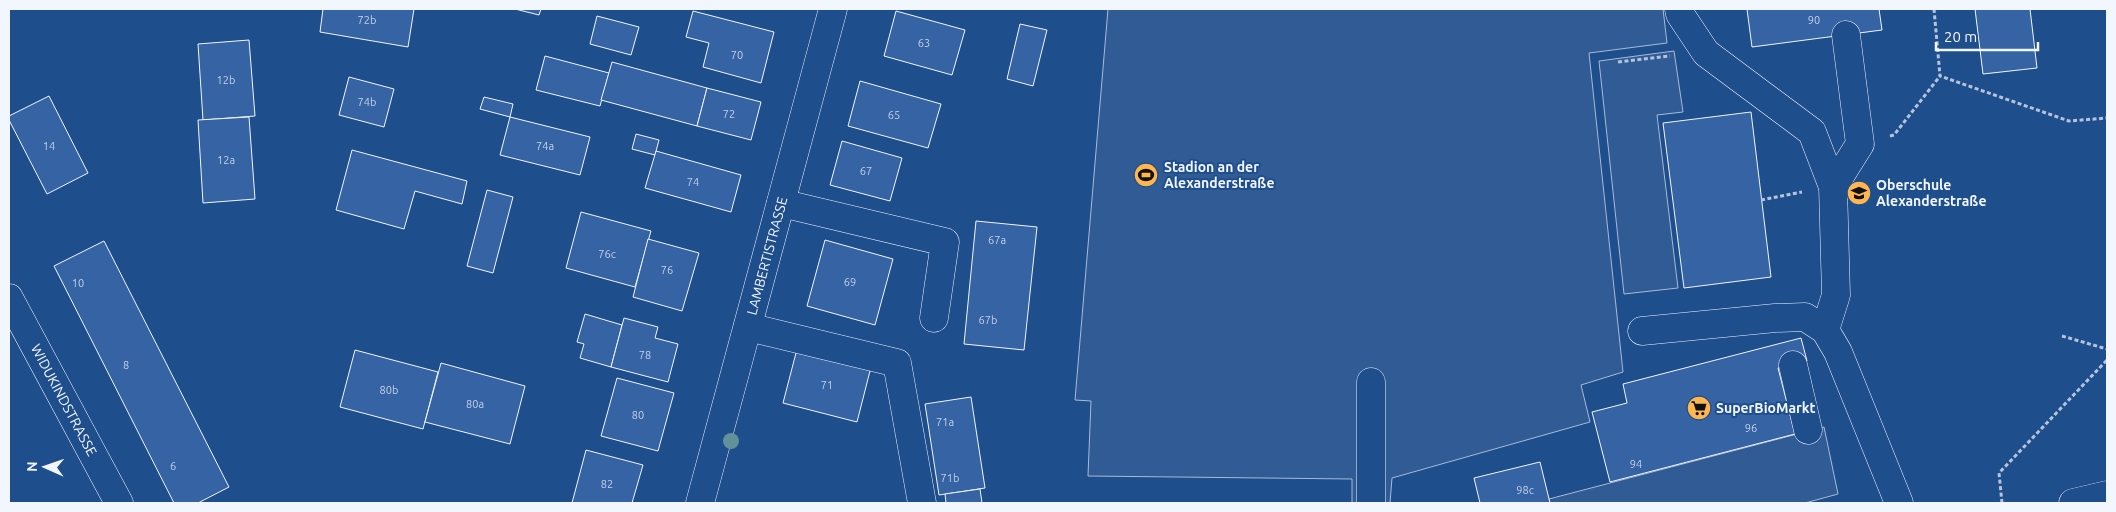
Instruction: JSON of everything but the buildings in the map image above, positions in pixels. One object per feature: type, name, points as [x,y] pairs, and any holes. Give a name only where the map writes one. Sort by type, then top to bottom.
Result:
[{"type":"street","name":"LAMBERTISTRASSE","points":[[700,503],[833,9]]},
{"type":"street","points":[[1679,9],[1680,14],[1706,53],[1812,132],[1833,187],[1836,295],[1825,330]]},
{"type":"street","points":[[1833,187],[1860,144],[1846,35]]},
{"type":"street","points":[[781,203],[945,242],[934,318]]},
{"type":"street","name":"WIDUKINDSTRASSE","points":[[9,298],[120,503]]},
{"type":"street","points":[[1642,331],[1805,317],[1825,330],[1838,352],[1899,503]]},
{"type":"street","points":[[748,327],[897,364],[922,503]]},
{"type":"street","points":[[1793,364],[1808,430]]},
{"type":"street","points":[[1371,382],[1371,503]]},
{"type":"street","points":[[2073,503],[2107,494]]},
{"type":"path","points":[[1860,144],[1894,136],[1940,76],[1934,9]]},
{"type":"path","points":[[1618,62],[1706,53]]},
{"type":"path","points":[[1940,76],[2069,121],[2107,118]]},
{"type":"path","points":[[1761,200],[1833,187]]},
{"type":"path","points":[[2062,336],[2107,350]]},
{"type":"path","points":[[2002,503],[1999,473],[2107,360]]},
{"type":"shaded area","points":[[1108,9],[1663,9],[1667,43],[1589,53],[1623,372],[1581,385],[1590,422],[1392,478],[1390,503],[1352,503],[1352,479],[1088,476],[1091,401],[1075,400]]},
{"type":"shaded area","points":[[1674,51],[1683,112],[1657,115],[1678,288],[1624,294],[1599,61]]},
{"type":"shaded area","points":[[1824,427],[1838,494],[1805,503],[1550,503],[1549,499]]},
{"type":"place","name":"Stadion an der Alexanderstraße","points":[[1146,175]]},
{"type":"place","name":"Oberschule Alexanderstraße","points":[[1859,193]]},
{"type":"place","name":"SuperBioMarkt","points":[[1699,408]]}]
